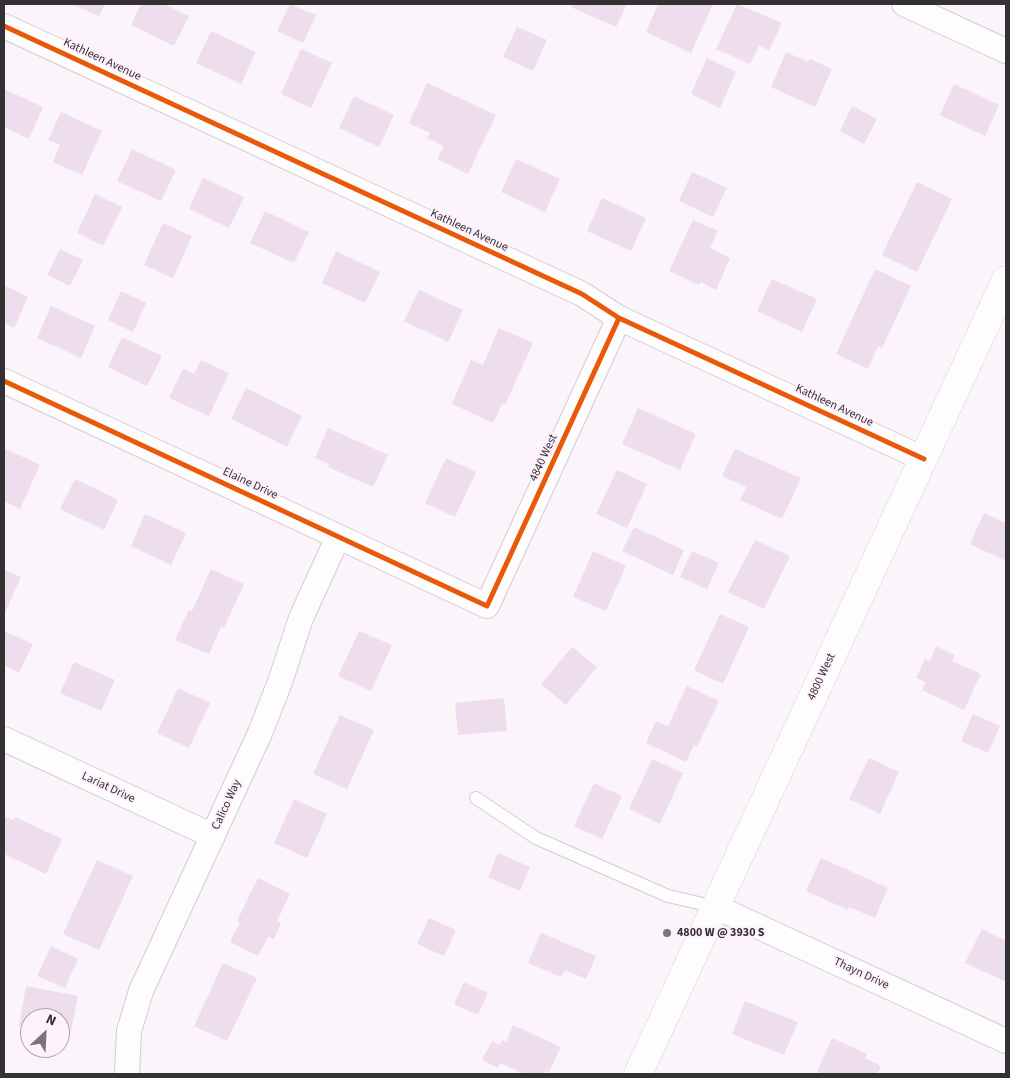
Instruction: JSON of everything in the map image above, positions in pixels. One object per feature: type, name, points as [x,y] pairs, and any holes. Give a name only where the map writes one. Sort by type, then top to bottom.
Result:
[{"type":"main road","name":"4800 West","points":[[638,1074],[1006,280]]},
{"type":"street","points":[[904,4],[1006,51]]},
{"type":"street","name":"Kathleen Avenue","points":[[4,26],[582,294],[619,318],[924,459]]},
{"type":"street","name":"4840 West","points":[[487,606],[619,318]]},
{"type":"street","name":"Elaine Drive","points":[[4,381],[487,606]]},
{"type":"street","name":"Calico Way","points":[[127,1074],[129,1031],[137,1003],[260,733],[280,682],[301,618],[338,537]]},
{"type":"street","name":"Lariat Drive","points":[[4,739],[213,836]]},
{"type":"street","name":"Thayn Drive","points":[[716,907],[1006,1041]]},
{"type":"lane","points":[[476,798],[536,838],[668,896],[716,907]]},
{"type":"building","points":[[71,4],[105,4],[99,16]]},
{"type":"building","points":[[141,4],[164,4],[189,16],[174,46],[131,25]]},
{"type":"building","points":[[290,4],[316,15],[303,43],[277,31]]},
{"type":"building","points":[[573,4],[627,4],[616,27],[571,7]]},
{"type":"building","points":[[658,4],[713,4],[691,53],[646,32]]},
{"type":"building","points":[[737,4],[782,23],[769,50],[759,46],[750,64],[716,49]]},
{"type":"building","points":[[517,27],[547,40],[533,71],[503,57]]},
{"type":"building","points":[[211,31],[256,52],[241,84],[196,63]]},
{"type":"building","points":[[301,49],[332,63],[311,108],[281,94]]},
{"type":"building","points":[[786,52],[808,62],[810,59],[832,69],[815,107],[771,87]]},
{"type":"building","points":[[707,58],[736,72],[720,108],[691,94]]},
{"type":"building","points":[[427,83],[496,115],[468,174],[437,159],[444,146],[427,138],[430,133],[409,123]]},
{"type":"building","points":[[954,84],[999,105],[985,136],[940,115]]},
{"type":"building","points":[[4,89],[43,107],[29,139],[4,127]]},
{"type":"building","points":[[354,96],[394,115],[379,147],[339,128]]},
{"type":"building","points":[[852,106],[877,119],[864,144],[840,131]]},
{"type":"building","points":[[61,112],[102,131],[82,175],[53,162],[60,145],[48,140]]},
{"type":"building","points":[[132,149],[176,170],[161,201],[117,181]]},
{"type":"building","points":[[516,159],[560,179],[545,212],[501,192]]},
{"type":"building","points":[[692,172],[727,188],[713,217],[679,201]]},
{"type":"building","points":[[203,178],[244,197],[229,228],[189,209]]},
{"type":"building","points":[[917,182],[952,199],[917,272],[882,255]]},
{"type":"building","points":[[95,194],[122,207],[103,246],[77,233]]},
{"type":"building","points":[[602,198],[646,218],[631,251],[587,231]]},
{"type":"building","points":[[265,211],[309,232],[294,263],[250,243]]},
{"type":"building","points":[[693,220],[718,231],[710,248],[730,258],[716,290],[700,282],[699,285],[669,271]]},
{"type":"building","points":[[163,223],[192,236],[173,278],[144,265]]},
{"type":"building","points":[[60,249],[83,260],[70,286],[47,275]]},
{"type":"building","points":[[336,251],[380,272],[365,303],[322,283]]},
{"type":"building","points":[[875,269],[911,286],[882,348],[878,346],[868,369],[836,354]]},
{"type":"building","points":[[772,279],[817,299],[802,332],[757,311]]},
{"type":"building","points":[[4,285],[28,297],[14,328],[4,323]]},
{"type":"building","points":[[419,290],[463,310],[448,342],[404,321]]},
{"type":"building","points":[[121,291],[146,303],[133,332],[108,320]]},
{"type":"building","points":[[51,306],[95,326],[81,358],[37,338]]},
{"type":"building","points":[[499,328],[533,343],[505,405],[502,404],[493,423],[452,404],[471,360],[483,365]]},
{"type":"building","points":[[122,337],[162,356],[147,386],[108,367]]},
{"type":"building","points":[[201,360],[229,373],[209,416],[169,398],[183,369],[194,374]]},
{"type":"building","points":[[246,388],[302,416],[287,447],[231,419]]},
{"type":"building","points":[[638,408],[696,434],[680,470],[622,444]]},
{"type":"building","points":[[328,428],[388,455],[373,487],[328,467],[329,464],[315,458]]},
{"type":"building","points":[[4,448],[40,465],[20,509],[4,501]]},
{"type":"building","points":[[735,449],[801,478],[782,519],[740,500],[746,487],[722,476]]},
{"type":"building","points":[[446,458],[476,472],[455,517],[425,503]]},
{"type":"building","points":[[617,470],[647,484],[627,528],[596,514]]},
{"type":"building","points":[[75,479],[118,500],[104,530],[60,509]]},
{"type":"building","points":[[984,513],[1006,523],[1006,561],[970,544]]},
{"type":"building","points":[[145,514],[186,533],[171,565],[131,546]]},
{"type":"building","points":[[634,527],[684,550],[673,575],[622,551]]},
{"type":"building","points":[[755,540],[790,556],[764,609],[728,592]]},
{"type":"building","points":[[593,551],[626,566],[606,611],[573,597]]},
{"type":"building","points":[[692,551],[719,563],[707,589],[680,577]]},
{"type":"building","points":[[211,569],[244,584],[224,628],[221,627],[209,654],[175,640],[189,610],[192,611]]},
{"type":"building","points":[[4,570],[21,577],[4,615]]},
{"type":"building","points":[[720,614],[749,627],[723,684],[694,670]]},
{"type":"building","points":[[4,631],[33,644],[19,673],[4,665]]},
{"type":"building","points":[[359,631],[392,645],[371,691],[338,676]]},
{"type":"building","points":[[936,646],[955,655],[952,661],[981,674],[964,710],[922,690],[926,682],[916,678],[925,659],[930,661]]},
{"type":"building","points":[[572,647],[597,667],[566,705],[541,684]]},
{"type":"building","points":[[74,662],[115,680],[101,711],[60,693]]},
{"type":"building","points":[[687,686],[719,701],[697,747],[694,745],[686,762],[646,743],[656,721],[668,726]]},
{"type":"building","points":[[178,688],[210,703],[189,748],[157,733]]},
{"type":"building","points":[[504,698],[507,731],[458,735],[455,703]]},
{"type":"building","points":[[973,714],[1000,726],[988,753],[961,741]]},
{"type":"building","points":[[340,715],[374,730],[347,789],[313,774]]},
{"type":"building","points":[[869,758],[899,772],[880,814],[849,799]]},
{"type":"building","points":[[652,759],[683,773],[660,824],[629,809]]},
{"type":"building","points":[[594,783],[622,796],[602,839],[574,826]]},
{"type":"building","points":[[294,799],[327,814],[307,858],[274,843]]},
{"type":"building","points":[[4,816],[13,820],[15,817],[62,839],[46,874],[4,854]]},
{"type":"building","points":[[498,853],[530,867],[520,891],[488,877]]},
{"type":"building","points":[[821,858],[888,888],[875,918],[849,907],[848,910],[806,891]]},
{"type":"building","points":[[97,860],[133,876],[99,950],[63,934]]},
{"type":"building","points":[[258,878],[290,894],[277,921],[281,923],[274,939],[268,937],[258,956],[230,942],[240,922],[237,921]]},
{"type":"building","points":[[429,918],[456,930],[444,956],[417,944]]},
{"type":"building","points":[[982,929],[1006,941],[1006,982],[965,963]]},
{"type":"building","points":[[541,933],[596,956],[586,979],[565,970],[561,977],[528,963]]},
{"type":"building","points":[[51,946],[78,959],[65,988],[37,976]]},
{"type":"building","points":[[223,963],[257,978],[227,1041],[194,1026]]},
{"type":"building","points":[[464,982],[488,993],[478,1015],[454,1004]]},
{"type":"building","points":[[26,986],[78,996],[70,1035],[70,1008],[22,1008]]},
{"type":"building","points":[[745,1001],[798,1022],[784,1055],[732,1034]]},
{"type":"building","points":[[513,1025],[561,1047],[549,1072],[546,1071],[545,1074],[524,1074],[500,1063],[498,1068],[482,1060],[492,1041],[500,1045],[502,1040],[506,1042]]},
{"type":"building","points":[[832,1038],[867,1054],[865,1058],[881,1066],[877,1074],[822,1074],[817,1072]]},
{"type":"cycle path","points":[[4,26],[582,294],[619,318],[924,459]]},
{"type":"cycle path","points":[[4,381],[487,606],[619,318]]},
{"type":"place","name":"4800 W @ 3930 S","points":[[667,933]]}]
